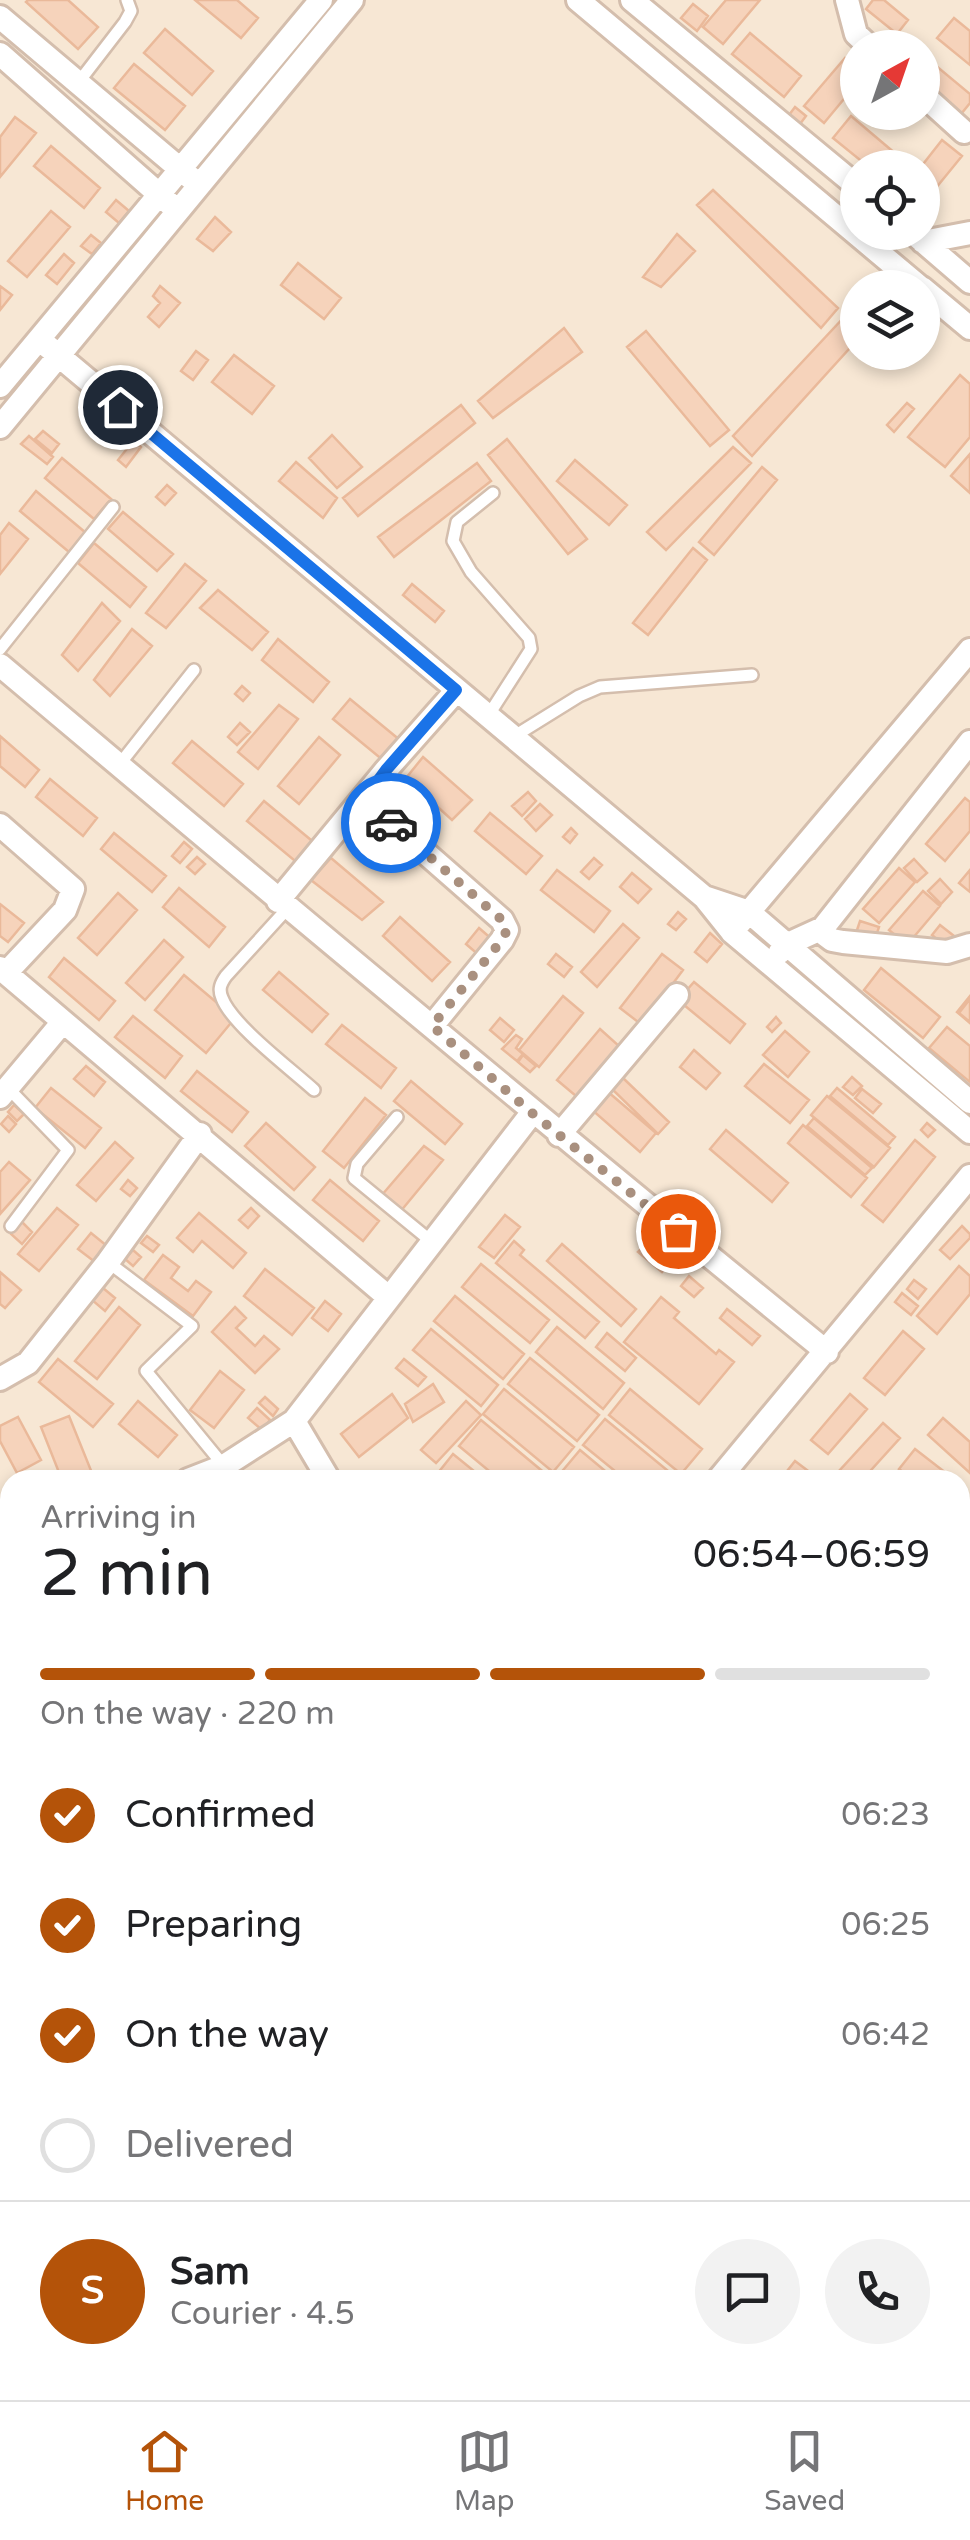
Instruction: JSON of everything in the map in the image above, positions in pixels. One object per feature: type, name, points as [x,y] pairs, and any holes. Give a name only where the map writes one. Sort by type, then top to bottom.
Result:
[{"type":"street","points":[[190,176],[322,0]]},
{"type":"street","points":[[0,386],[352,0]]},
{"type":"street","points":[[578,0],[900,270]]},
{"type":"street","points":[[632,0],[840,172]]},
{"type":"street","points":[[631,45],[668,0]]},
{"type":"street","points":[[847,0],[855,30]]},
{"type":"street","points":[[0,17],[190,176]]},
{"type":"street","points":[[0,54],[168,202]]},
{"type":"street","points":[[940,108],[968,131]]},
{"type":"street","points":[[0,427],[60,356],[168,202]]},
{"type":"street","points":[[940,235],[970,233]]},
{"type":"street","points":[[933,250],[970,282]]},
{"type":"street","points":[[940,303],[970,328]]},
{"type":"street","points":[[40,340],[704,897],[732,932],[970,1132]]},
{"type":"street","points":[[732,932],[970,650]]},
{"type":"street","points":[[0,665],[532,1113],[826,1352]]},
{"type":"street","points":[[283,905],[386,770],[456,690]]},
{"type":"street","points":[[770,961],[788,944],[823,928],[970,742]]},
{"type":"street","points":[[364,800],[502,920],[507,930],[432,1026]]},
{"type":"street","points":[[0,825],[73,890],[66,910],[3,970],[387,1296]]},
{"type":"street","points":[[704,897],[749,912],[970,1102]]},
{"type":"street","points":[[823,928],[832,940],[843,942],[947,952],[970,945]]},
{"type":"street","points":[[559,1134],[677,995]]},
{"type":"street","points":[[4,1092],[62,1024]]},
{"type":"street","points":[[214,1470],[294,1422],[387,1296],[532,1113]]},
{"type":"street","points":[[0,1379],[28,1363],[108,1262],[200,1134]]},
{"type":"street","points":[[726,1470],[970,1176]]},
{"type":"street","points":[[294,1422],[323,1470]]},
{"type":"lane","points":[[78,83],[125,22],[130,10],[126,0]]},
{"type":"lane","points":[[488,716],[531,648],[529,638],[471,572],[453,541],[457,522],[493,493]]},
{"type":"lane","points":[[0,649],[113,507]]},
{"type":"lane","points":[[119,766],[194,670]]},
{"type":"lane","points":[[513,737],[600,687],[752,674]]},
{"type":"lane","points":[[283,905],[226,976],[220,990],[222,999],[241,1024],[314,1090]]},
{"type":"lane","points":[[4,1092],[68,1150],[11,1226]]},
{"type":"lane","points":[[397,1117],[357,1164],[354,1178],[432,1242]]},
{"type":"lane","points":[[108,1262],[192,1326],[146,1372],[224,1466]]},
{"type":"shaded area","points":[[0,0],[970,0],[970,1470],[0,1470]]},
{"type":"building","points":[[28,0],[68,0],[98,27],[78,49]]},
{"type":"building","points":[[195,0],[237,0],[258,18],[241,38]]},
{"type":"building","points":[[726,0],[760,0],[723,44],[703,27]]},
{"type":"building","points":[[873,0],[884,0],[908,20],[900,30],[892,30],[866,9]]},
{"type":"building","points":[[693,4],[708,16],[697,31],[681,18]]},
{"type":"building","points":[[954,18],[970,31],[970,65],[940,40],[940,34]]},
{"type":"building","points":[[165,29],[213,71],[192,95],[144,53]]},
{"type":"building","points":[[750,33],[801,76],[784,97],[732,54]]},
{"type":"building","points":[[134,64],[185,106],[165,130],[114,88]]},
{"type":"building","points":[[840,64],[840,104],[824,123],[804,106]]},
{"type":"building","points":[[940,69],[970,94],[970,103],[957,119],[940,105]]},
{"type":"building","points":[[795,107],[806,116],[800,124],[789,115]]},
{"type":"building","points":[[15,117],[36,133],[0,177],[0,137]]},
{"type":"building","points":[[840,129],[868,130],[891,150],[848,150],[833,138]]},
{"type":"building","points":[[942,140],[962,156],[940,183],[940,150],[934,150]]},
{"type":"building","points":[[51,146],[100,188],[84,208],[34,166]]},
{"type":"building","points":[[713,190],[838,308],[821,328],[697,205]]},
{"type":"building","points":[[116,200],[129,211],[119,223],[106,212]]},
{"type":"building","points":[[51,211],[70,227],[27,277],[8,261]]},
{"type":"building","points":[[215,217],[231,232],[213,251],[197,239]]},
{"type":"building","points":[[677,234],[695,251],[661,287],[643,277]]},
{"type":"building","points":[[91,235],[101,243],[92,254],[81,246]]},
{"type":"building","points":[[64,254],[74,263],[57,284],[46,275]]},
{"type":"building","points":[[298,263],[341,298],[324,319],[281,285]]},
{"type":"building","points":[[0,286],[12,295],[0,310]]},
{"type":"building","points":[[160,286],[180,303],[159,327],[148,317],[160,303],[153,296]]},
{"type":"building","points":[[840,322],[840,359],[752,456],[733,436]]},
{"type":"building","points":[[564,328],[582,352],[493,418],[478,401]]},
{"type":"building","points":[[646,331],[729,430],[710,446],[627,347]]},
{"type":"building","points":[[196,351],[208,360],[193,380],[181,371]]},
{"type":"building","points":[[234,355],[274,386],[252,414],[212,382]]},
{"type":"building","points":[[960,375],[970,384],[970,437],[945,467],[908,437]]},
{"type":"building","points":[[907,403],[914,409],[894,432],[887,425]]},
{"type":"building","points":[[461,405],[475,423],[358,516],[343,498]]},
{"type":"building","points":[[43,431],[59,444],[52,453],[35,439]]},
{"type":"building","points":[[332,435],[362,467],[337,488],[309,458]]},
{"type":"building","points":[[29,436],[53,457],[47,464],[21,444]]},
{"type":"building","points":[[507,439],[587,539],[568,554],[488,455]]},
{"type":"building","points":[[134,440],[141,447],[126,467],[118,460]]},
{"type":"building","points":[[733,447],[751,463],[666,550],[647,532]]},
{"type":"building","points":[[970,454],[970,493],[951,476]]},
{"type":"building","points":[[62,458],[111,499],[94,519],[45,478]]},
{"type":"building","points":[[575,460],[627,505],[609,525],[557,481]]},
{"type":"building","points":[[296,462],[337,498],[323,518],[279,481]]},
{"type":"building","points":[[477,463],[491,481],[394,557],[378,537]]},
{"type":"building","points":[[762,467],[777,480],[714,555],[699,542]]},
{"type":"building","points":[[167,485],[176,493],[165,505],[156,497]]},
{"type":"building","points":[[36,491],[86,533],[69,552],[20,511]]},
{"type":"building","points":[[123,512],[173,554],[157,571],[108,529]]},
{"type":"building","points":[[9,523],[28,539],[0,574],[0,535]]},
{"type":"building","points":[[94,543],[146,587],[130,607],[78,563]]},
{"type":"building","points":[[693,548],[707,560],[648,635],[633,623]]},
{"type":"building","points":[[185,564],[206,581],[166,628],[146,613]]},
{"type":"building","points":[[412,584],[444,611],[435,622],[403,595]]},
{"type":"building","points":[[218,590],[268,632],[252,650],[200,608]]},
{"type":"building","points":[[102,603],[120,621],[78,671],[62,655]]},
{"type":"building","points":[[132,629],[152,646],[110,696],[94,680]]},
{"type":"building","points":[[278,639],[329,682],[313,702],[262,660]]},
{"type":"building","points":[[242,686],[250,693],[243,701],[235,694]]},
{"type":"building","points":[[350,699],[401,741],[384,761],[333,719]]},
{"type":"building","points":[[279,705],[298,719],[258,769],[238,752]]},
{"type":"building","points":[[240,723],[250,732],[237,745],[228,737]]},
{"type":"building","points":[[0,736],[39,770],[25,787],[0,766]]},
{"type":"building","points":[[319,737],[340,755],[299,804],[278,786]]},
{"type":"building","points":[[192,741],[243,784],[224,806],[173,763]]},
{"type":"building","points":[[423,757],[472,800],[452,820],[406,778]]},
{"type":"building","points":[[50,779],[97,818],[83,836],[36,797]]},
{"type":"building","points":[[528,792],[536,801],[522,816],[512,806]]},
{"type":"building","points":[[965,798],[970,802],[970,831],[945,861],[926,844]]},
{"type":"building","points":[[264,801],[317,845],[300,865],[247,821]]},
{"type":"building","points":[[540,804],[552,815],[536,831],[525,819]]},
{"type":"building","points":[[490,813],[542,856],[526,874],[475,831]]},
{"type":"building","points":[[571,828],[577,834],[570,843],[563,837]]},
{"type":"building","points":[[114,833],[166,876],[152,892],[101,849]]},
{"type":"building","points":[[184,842],[192,849],[180,863],[172,856]]},
{"type":"building","points":[[197,857],[205,864],[195,874],[187,867]]},
{"type":"building","points":[[331,858],[383,902],[362,920],[311,880]]},
{"type":"building","points":[[594,858],[602,865],[589,879],[581,872]]},
{"type":"building","points":[[914,859],[927,873],[917,882],[904,868]]},
{"type":"building","points":[[899,868],[915,882],[879,923],[863,909]]},
{"type":"building","points":[[557,870],[610,911],[594,932],[541,890]]},
{"type":"building","points":[[970,870],[970,892],[959,883]]},
{"type":"building","points":[[632,873],[651,889],[638,903],[620,887]]},
{"type":"building","points":[[940,879],[952,892],[941,904],[928,891]]},
{"type":"building","points":[[179,888],[225,927],[209,947],[163,907]]},
{"type":"building","points":[[923,891],[940,906],[907,945],[889,930]]},
{"type":"building","points":[[118,893],[137,910],[97,955],[78,938]]},
{"type":"building","points":[[0,904],[24,923],[8,942],[0,936]]},
{"type":"building","points":[[678,912],[686,919],[676,930],[668,924]]},
{"type":"building","points":[[400,917],[450,962],[432,981],[383,936]]},
{"type":"building","points":[[860,921],[879,927],[875,939],[856,933]]},
{"type":"building","points":[[623,924],[639,938],[597,987],[581,972]]},
{"type":"building","points":[[940,925],[954,936],[945,946],[932,935]]},
{"type":"building","points":[[479,928],[494,941],[481,957],[466,944]]},
{"type":"building","points":[[710,933],[722,944],[707,962],[695,952]]},
{"type":"building","points":[[164,940],[183,957],[145,1000],[126,983]]},
{"type":"building","points":[[556,954],[572,967],[564,977],[548,964]]},
{"type":"building","points":[[662,954],[683,970],[642,1025],[620,1008]]},
{"type":"building","points":[[64,958],[115,1001],[99,1020],[49,977]]},
{"type":"building","points":[[881,968],[940,1017],[923,1038],[864,990]]},
{"type":"building","points":[[279,972],[328,1014],[312,1032],[263,990]]},
{"type":"building","points":[[184,975],[235,1018],[206,1053],[155,1010]]},
{"type":"building","points":[[694,982],[745,1024],[730,1043],[678,1000]]},
{"type":"building","points":[[563,996],[583,1013],[539,1067],[519,1050]]},
{"type":"building","points":[[970,996],[970,1023],[957,1012]]},
{"type":"building","points":[[970,999],[970,1022],[959,1013]]},
{"type":"building","points":[[133,1016],[182,1056],[165,1078],[115,1037]]},
{"type":"building","points":[[776,1017],[781,1023],[772,1032],[767,1027]]},
{"type":"building","points":[[500,1018],[514,1030],[504,1042],[490,1030]]},
{"type":"building","points":[[342,1025],[396,1068],[381,1088],[326,1044]]},
{"type":"building","points":[[947,1027],[970,1046],[970,1082],[929,1048]]},
{"type":"building","points":[[600,1029],[619,1046],[576,1096],[557,1080]]},
{"type":"building","points":[[785,1031],[809,1052],[788,1077],[763,1055]]},
{"type":"building","points":[[516,1035],[522,1039],[516,1048],[523,1054],[517,1061],[502,1049]]},
{"type":"building","points":[[694,1050],[720,1073],[706,1089],[680,1067]]},
{"type":"building","points":[[523,1055],[536,1066],[530,1072],[518,1062]]},
{"type":"building","points":[[764,1064],[809,1100],[790,1123],[745,1086]]},
{"type":"building","points":[[86,1066],[105,1082],[94,1096],[74,1079]]},
{"type":"building","points":[[197,1071],[248,1112],[232,1132],[181,1091]]},
{"type":"building","points":[[852,1077],[862,1086],[853,1095],[843,1087]]},
{"type":"building","points":[[623,1078],[669,1122],[658,1134],[612,1089]]},
{"type":"building","points":[[411,1081],[462,1124],[445,1144],[394,1101]]},
{"type":"building","points":[[51,1088],[101,1128],[85,1148],[35,1108]]},
{"type":"building","points":[[837,1088],[895,1137],[888,1145],[830,1096]]},
{"type":"building","points":[[862,1089],[881,1104],[873,1113],[855,1098]]},
{"type":"building","points":[[607,1091],[656,1133],[640,1152],[591,1109]]},
{"type":"building","points":[[827,1096],[890,1148],[874,1167],[811,1115]]},
{"type":"building","points":[[365,1098],[386,1115],[344,1168],[323,1151]]},
{"type":"building","points":[[14,1105],[24,1114],[17,1121],[8,1112]]},
{"type":"building","points":[[8,1116],[16,1124],[9,1132],[1,1124]]},
{"type":"building","points":[[814,1118],[872,1168],[865,1175],[807,1126]]},
{"type":"building","points":[[266,1123],[315,1167],[294,1190],[245,1146]]},
{"type":"building","points":[[927,1123],[935,1130],[928,1137],[921,1130]]},
{"type":"building","points":[[803,1125],[867,1178],[851,1197],[788,1143]]},
{"type":"building","points":[[726,1130],[788,1183],[772,1202],[710,1149]]},
{"type":"building","points":[[915,1140],[935,1157],[883,1222],[862,1205]]},
{"type":"building","points":[[115,1142],[133,1158],[96,1201],[77,1185]]},
{"type":"building","points":[[424,1146],[443,1160],[400,1212],[381,1196]]},
{"type":"building","points":[[9,1162],[30,1180],[0,1214],[0,1172]]},
{"type":"building","points":[[128,1180],[137,1188],[130,1196],[121,1189]]},
{"type":"building","points":[[330,1180],[379,1221],[363,1241],[313,1200]]},
{"type":"building","points":[[57,1208],[78,1225],[39,1271],[18,1254]]},
{"type":"building","points":[[251,1208],[259,1216],[248,1228],[239,1220]]},
{"type":"building","points":[[199,1213],[246,1253],[233,1268],[202,1241],[193,1252],[177,1238]]},
{"type":"building","points":[[505,1215],[520,1227],[494,1258],[479,1247]]},
{"type":"building","points":[[22,1222],[32,1232],[22,1244],[11,1234]]},
{"type":"building","points":[[962,1226],[970,1238],[950,1259],[940,1250]]},
{"type":"building","points":[[91,1233],[107,1246],[95,1262],[78,1249]]},
{"type":"building","points":[[147,1236],[159,1245],[153,1252],[141,1243]]},
{"type":"building","points":[[514,1241],[524,1250],[520,1255],[599,1322],[585,1338],[496,1263]]},
{"type":"building","points":[[649,1241],[672,1261],[662,1272],[638,1252]]},
{"type":"building","points":[[562,1244],[636,1309],[621,1326],[547,1261]]},
{"type":"building","points":[[133,1250],[141,1257],[133,1266],[125,1259]]},
{"type":"building","points":[[163,1255],[179,1267],[171,1278],[188,1291],[196,1281],[211,1292],[193,1316],[144,1280]]},
{"type":"building","points":[[481,1264],[549,1320],[530,1343],[462,1287]]},
{"type":"building","points":[[959,1266],[970,1276],[970,1294],[937,1334],[917,1316]]},
{"type":"building","points":[[265,1269],[314,1308],[292,1335],[244,1296]]},
{"type":"building","points":[[0,1272],[21,1290],[5,1308],[0,1304]]},
{"type":"building","points":[[689,1276],[703,1288],[694,1297],[681,1286]]},
{"type":"building","points":[[914,1280],[926,1289],[918,1299],[907,1289]]},
{"type":"building","points":[[103,1288],[115,1298],[105,1311],[92,1300]]},
{"type":"building","points":[[902,1293],[918,1306],[911,1315],[895,1302]]},
{"type":"building","points":[[455,1296],[524,1354],[503,1379],[434,1321]]},
{"type":"building","points":[[661,1297],[679,1312],[674,1318],[716,1354],[719,1350],[734,1362],[699,1404],[624,1342]]},
{"type":"building","points":[[325,1301],[341,1314],[328,1331],[312,1318]]},
{"type":"building","points":[[119,1307],[140,1325],[97,1379],[75,1361]]},
{"type":"building","points":[[235,1307],[246,1318],[236,1328],[255,1346],[264,1336],[279,1349],[255,1373],[212,1332]]},
{"type":"building","points":[[727,1309],[760,1336],[752,1345],[720,1318]]},
{"type":"building","points":[[557,1327],[624,1383],[603,1409],[536,1352]]},
{"type":"building","points":[[431,1329],[498,1385],[481,1406],[413,1350]]},
{"type":"building","points":[[903,1331],[924,1349],[885,1395],[864,1378]]},
{"type":"building","points":[[607,1333],[636,1358],[625,1371],[596,1347]]},
{"type":"building","points":[[530,1358],[599,1415],[577,1441],[508,1384]]},
{"type":"building","points":[[58,1359],[113,1404],[93,1427],[39,1382]]},
{"type":"building","points":[[404,1359],[426,1377],[418,1386],[396,1368]]},
{"type":"building","points":[[220,1371],[244,1390],[214,1428],[190,1410]]},
{"type":"building","points":[[433,1384],[444,1402],[413,1422],[405,1404]]},
{"type":"building","points":[[504,1389],[574,1447],[551,1470],[483,1414]]},
{"type":"building","points":[[630,1389],[702,1449],[684,1470],[676,1470],[609,1415]]},
{"type":"building","points":[[392,1394],[408,1418],[359,1457],[341,1434]]},
{"type":"building","points":[[850,1394],[867,1409],[828,1454],[811,1440]]},
{"type":"building","points":[[265,1397],[278,1409],[273,1416],[259,1403]]},
{"type":"building","points":[[138,1401],[177,1435],[158,1457],[119,1424]]},
{"type":"building","points":[[466,1401],[481,1415],[436,1463],[421,1450]]},
{"type":"building","points":[[257,1408],[270,1420],[262,1430],[248,1418]]},
{"type":"building","points":[[69,1416],[91,1470],[58,1470],[41,1427]]},
{"type":"building","points":[[18,1417],[41,1460],[15,1470],[0,1441],[0,1426]]},
{"type":"building","points":[[943,1418],[970,1442],[970,1470],[967,1470],[928,1435]]},
{"type":"building","points":[[605,1419],[667,1470],[614,1470],[583,1445]]},
{"type":"building","points":[[481,1420],[541,1470],[488,1470],[459,1446]]},
{"type":"building","points":[[883,1423],[900,1438],[871,1470],[840,1470]]},
{"type":"building","points":[[915,1449],[942,1470],[900,1470]]},
{"type":"building","points":[[580,1450],[604,1470],[563,1470]]},
{"type":"building","points":[[453,1454],[473,1470],[440,1470]]},
{"type":"building","points":[[795,1461],[807,1470],[788,1470]]},
{"type":"way so far","points":[[391,823],[502,920],[507,930],[432,1026],[678,1231]]},
{"type":"route","points":[[120,407],[456,690],[364,800],[391,823]]}]
